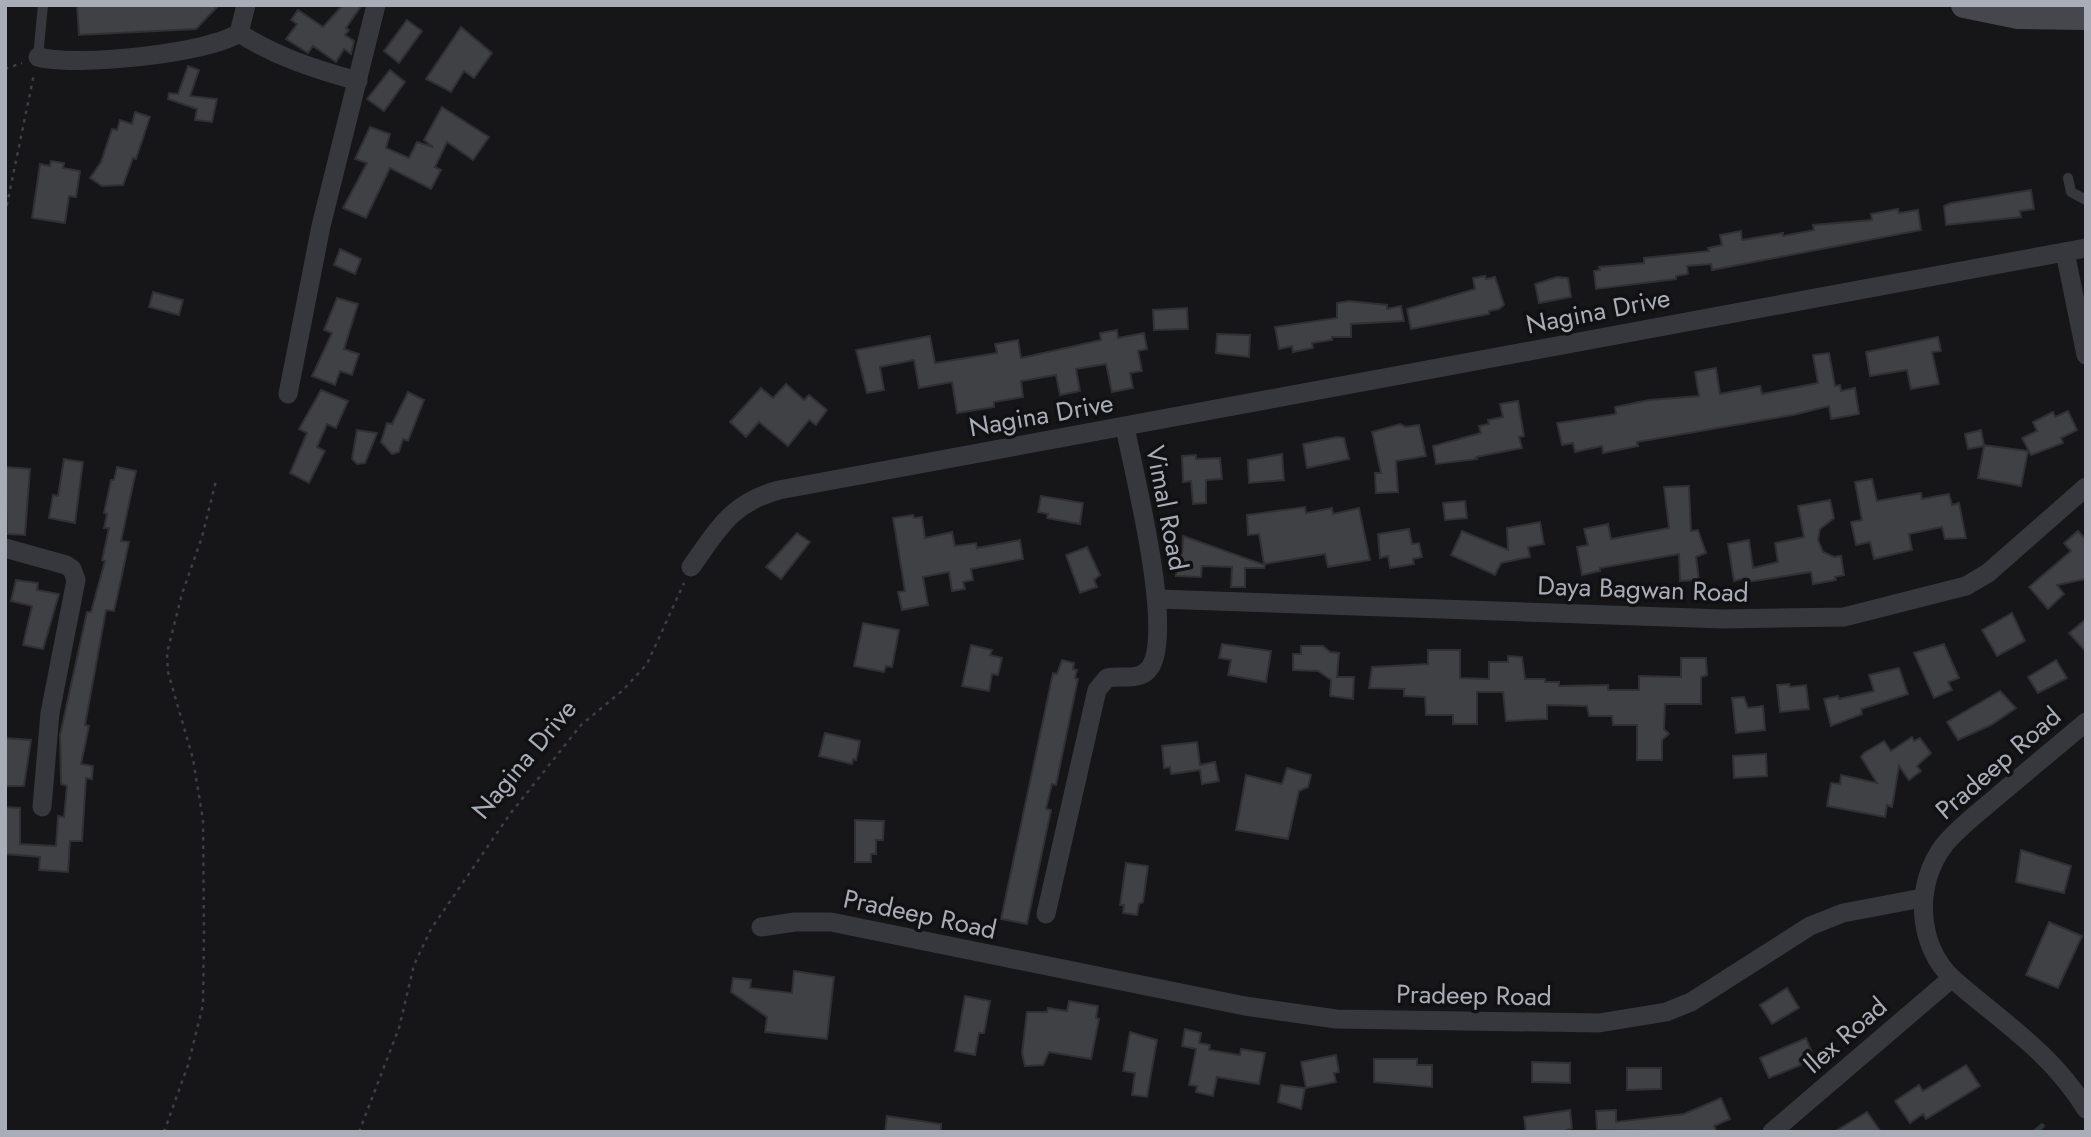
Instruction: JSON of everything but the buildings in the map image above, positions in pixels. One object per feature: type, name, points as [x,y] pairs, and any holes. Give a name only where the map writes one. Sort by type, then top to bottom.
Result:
[{"type":"street","points":[[239,33],[246,5]]},
{"type":"street","points":[[288,394],[321,226],[376,5]]},
{"type":"street","points":[[1964,5],[2018,16],[2086,17]]},
{"type":"street","points":[[38,57],[67,60],[128,57],[216,43],[239,33]]},
{"type":"street","points":[[239,33],[273,54],[358,81]]},
{"type":"street","name":"Nagina Drive","points":[[691,567],[726,518],[758,496],[2086,248]]},
{"type":"street","points":[[2065,252],[2086,355]]},
{"type":"street","name":"Vimal Road","points":[[1045,914],[1097,690],[1107,678],[1136,676],[1149,669],[1156,654],[1158,599],[1125,427]]},
{"type":"street","name":"Daya Bagwan Road","points":[[1158,599],[1735,619],[1844,617],[1966,586],[1988,573],[2086,487]]},
{"type":"street","points":[[5,548],[66,565],[72,569],[76,580],[50,713],[43,807]]},
{"type":"street","name":"Pradeep Road","points":[[761,927],[795,922],[831,922],[1232,1003],[1336,1019],[1599,1023],[1655,1015],[1691,1002],[1821,922],[1843,913],[1922,898],[1944,846],[1968,821],[2086,722]]},
{"type":"street","points":[[1922,898],[1929,943],[1952,978],[2041,1050],[2072,1086],[2086,1109]]},
{"type":"street","name":"Ilex Road","points":[[1772,1132],[1952,978]]},
{"type":"lane","points":[[38,57],[43,5]]},
{"type":"lane","points":[[2068,178],[2071,192],[2086,200]]},
{"type":"path","points":[[5,214],[38,57]]},
{"type":"path","points":[[164,1132],[188,1065],[203,1005],[204,932],[203,820],[193,759],[168,672],[167,653],[216,481]]},
{"type":"path","name":"Nagina Drive","points":[[359,1132],[399,1028],[414,965],[431,929],[510,814],[581,725],[622,691],[647,664],[691,567]]},
{"type":"waterway","points":[[2035,1132],[2042,1126]]}]
